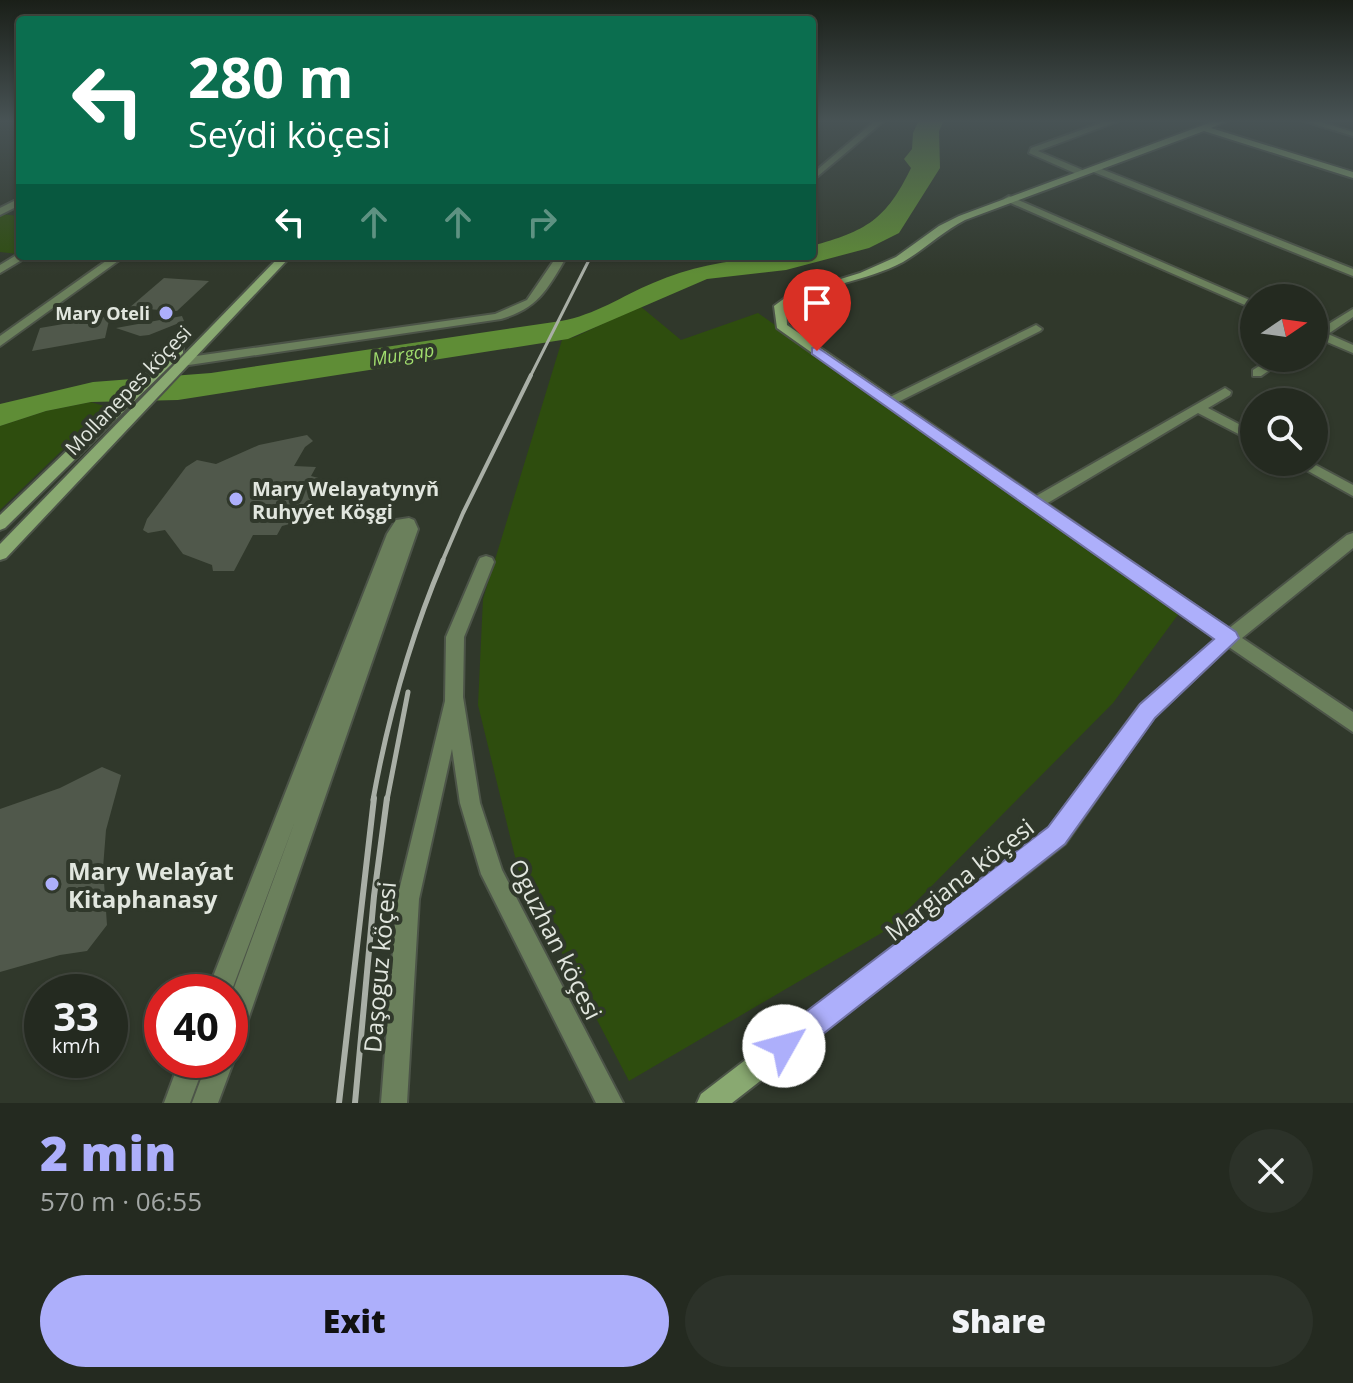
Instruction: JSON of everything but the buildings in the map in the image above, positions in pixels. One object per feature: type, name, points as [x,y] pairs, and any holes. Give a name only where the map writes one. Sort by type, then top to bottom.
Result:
[{"type":"street","points":[[1078,171],[1082,173]]},
{"type":"street","points":[[1087,171],[1009,199],[942,228],[900,259],[864,275],[793,297],[780,306],[781,326],[1353,723]]},
{"type":"street","points":[[1100,171],[1353,273]]},
{"type":"street","points":[[1009,199],[1240,300]]},
{"type":"street","points":[[0,342],[114,260]]},
{"type":"street","name":"Mollanepes köçesi","points":[[0,524],[270,260]]},
{"type":"street","name":"Mollanepes köçesi","points":[[0,554],[282,260]]},
{"type":"street","points":[[178,366],[517,313],[534,302],[560,260]]},
{"type":"street","points":[[1328,328],[1353,312]]},
{"type":"street","points":[[889,401],[1036,329]]},
{"type":"street","points":[[1328,340],[1353,349]]},
{"type":"street","points":[[1036,503],[1225,392]]},
{"type":"street","points":[[1198,408],[1240,430]]},
{"type":"street","points":[[68,460],[88,460]]},
{"type":"street","points":[[1325,476],[1353,491]]},
{"type":"street","points":[[227,974],[290,836],[410,529],[409,524],[401,524],[395,534],[290,836],[248,975]]},
{"type":"street","name":"Margiana köçesi","points":[[710,1103],[1057,836],[1147,711],[1229,638],[1353,539]]},
{"type":"street","name":"Oguzhan köçesi","points":[[486,562],[455,637],[454,697],[470,803],[492,874],[610,1103]]},
{"type":"street","name":"Daşoguz köçesi","points":[[394,1103],[408,899],[454,697]]},
{"type":"street","points":[[177,1103],[186,1078]]},
{"type":"street","points":[[205,1103],[214,1078]]},
{"type":"shaded area","points":[[0,214],[16,216],[16,254],[0,252]]},
{"type":"shaded area","points":[[640,306],[681,340],[758,313],[1180,612],[1113,703],[890,928],[629,1081],[518,869],[478,705],[483,599],[562,340],[575,337]]},
{"type":"shaded area","points":[[91,402],[107,407],[0,510],[0,426],[46,411]]},
{"type":"water","name":"Murgap","points":[[909,171],[938,171],[899,233],[869,248],[786,270],[707,279],[568,339],[178,400],[91,402],[46,411],[0,426],[0,404],[93,382],[211,373],[561,321],[608,305],[653,283],[711,265],[744,260],[816,260],[816,245],[847,235],[872,221],[883,212]]},
{"type":"railway","points":[[531,376],[589,260]]},
{"type":"railway","points":[[442,562],[531,376]]},
{"type":"railway","points":[[373,800],[401,678],[443,560]]},
{"type":"railway","points":[[387,800],[408,692]]},
{"type":"railway","points":[[339,1103],[374,798]]},
{"type":"railway","points":[[355,1103],[374,896],[387,798]]},
{"type":"place","name":"Mary Oteli","points":[[166,313]]},
{"type":"place","name":"Mary Welayatynyň Ruhyýet Köşgi","points":[[236,499]]},
{"type":"place","name":"Mary Welaýat Kitaphanasy","points":[[52,884]]},
{"type":"route","points":[[784,1046],[1057,836],[1147,711],[1229,638],[817,351]]}]
